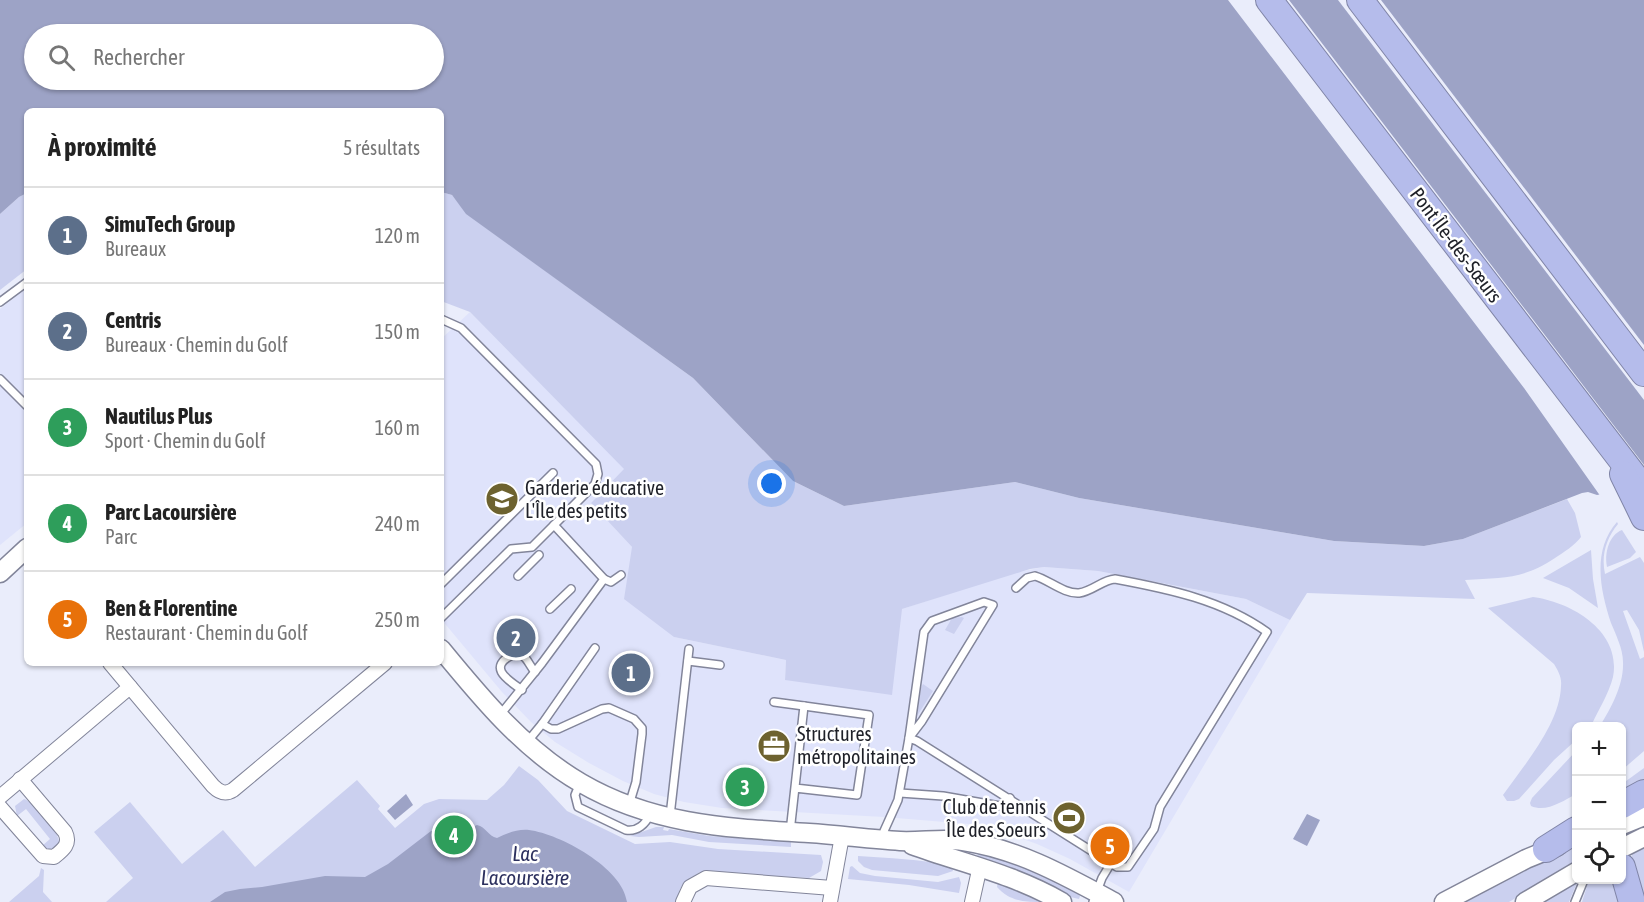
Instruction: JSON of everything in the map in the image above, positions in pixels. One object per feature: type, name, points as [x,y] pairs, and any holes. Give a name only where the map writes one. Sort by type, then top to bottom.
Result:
[{"type":"highway","name":"Pont Île-des-Sœurs","points":[[1269,0],[1644,489]]},
{"type":"highway","points":[[1360,0],[1644,373]]},
{"type":"highway","points":[[1606,442],[1644,517]]},
{"type":"highway","points":[[1626,803],[1644,793]]},
{"type":"highway","points":[[1546,849],[1572,833]]},
{"type":"highway","points":[[1626,881],[1632,902]]},
{"type":"street","points":[[0,573],[24,556]]},
{"type":"street","points":[[444,653],[498,716],[526,743],[580,783],[629,805],[669,818],[713,826],[902,841],[952,840],[992,847],[1033,861],[1101,899]]},
{"type":"street","points":[[112,666],[213,786],[227,793],[381,666]]},
{"type":"street","points":[[3,789],[20,779],[130,687]]},
{"type":"street","points":[[0,807],[43,856],[54,857],[66,846],[68,839],[65,832],[20,779]]},
{"type":"street","points":[[1626,823],[1644,816]]},
{"type":"street","points":[[683,902],[690,887],[706,878],[831,895],[842,836]]},
{"type":"street","points":[[1626,846],[1644,837]]},
{"type":"street","points":[[902,841],[1019,880],[1062,902]]},
{"type":"street","points":[[1444,902],[1546,849],[1572,841]]},
{"type":"street","points":[[972,902],[980,866]]},
{"type":"street","points":[[1526,902],[1572,874]]},
{"type":"lane","points":[[0,302],[24,284]]},
{"type":"lane","points":[[444,320],[461,328],[596,464],[598,474],[595,484],[532,547],[511,549],[444,615]]},
{"type":"lane","points":[[0,380],[24,403]]},
{"type":"lane","points":[[444,581],[553,473]]},
{"type":"lane","points":[[554,525],[604,579],[611,582],[621,575]]},
{"type":"lane","points":[[518,576],[538,555]]},
{"type":"lane","points":[[909,738],[1010,798],[1111,863],[1123,868],[1128,867],[1154,829],[1160,807],[1267,632],[1235,612],[1209,601],[1115,579],[1106,580],[1078,593],[1066,591],[1035,576],[1027,578],[1016,588]]},
{"type":"lane","points":[[498,716],[522,690],[604,579]]},
{"type":"lane","points":[[550,609],[571,589]]},
{"type":"lane","points":[[883,839],[884,831],[900,793],[924,632],[932,621],[984,602],[990,603],[993,605],[922,721],[909,738]]},
{"type":"lane","points":[[526,743],[595,648]]},
{"type":"lane","points":[[669,818],[689,649]]},
{"type":"lane","points":[[522,690],[504,677],[502,667],[505,659],[514,654],[523,655],[535,672]]},
{"type":"lane","points":[[688,661],[720,666]]},
{"type":"lane","points":[[774,702],[869,715],[857,795],[795,788]]},
{"type":"lane","points":[[789,832],[804,706]]},
{"type":"lane","points":[[542,724],[551,729],[558,729],[609,708],[637,721],[642,728],[642,734],[636,782],[629,805]]},
{"type":"lane","points":[[580,783],[575,795],[578,807],[626,830],[633,830],[643,825],[651,813]]},
{"type":"lane","points":[[900,793],[943,796],[1000,806],[1010,798]]},
{"type":"lane","points":[[1101,899],[1102,878],[1111,863]]},
{"type":"lane","points":[[1575,902],[1582,884]]},
{"type":"shaded area","points":[[444,193],[452,195],[467,214],[693,378],[793,481],[844,506],[1015,482],[1079,498],[1334,541],[1424,546],[1463,539],[1567,499],[1575,513],[1581,537],[1543,565],[1522,574],[1465,580],[1475,599],[1307,593],[1290,620],[1246,599],[1098,571],[1044,567],[1030,569],[902,609],[892,695],[785,680],[786,660],[674,637],[624,599],[632,547],[591,503],[624,469],[470,312],[444,302]]},
{"type":"shaded area","points":[[24,194],[24,271],[0,290],[0,214]]},
{"type":"shaded area","points":[[24,290],[24,525],[0,545],[0,309]]},
{"type":"shaded area","points":[[470,312],[625,469],[591,503],[632,547],[674,637],[786,660],[785,680],[902,609],[1013,573],[1044,567],[1098,571],[1246,599],[1290,620],[1129,892],[1070,859],[1037,844],[1003,832],[969,824],[722,808],[654,794],[623,781],[555,742],[531,722],[502,692],[444,623],[444,336]]},
{"type":"shaded area","points":[[1617,522],[1606,547],[1605,574],[1640,557],[1644,563],[1644,652],[1639,630],[1627,610],[1623,611],[1640,659],[1644,657],[1644,751],[1626,767],[1626,722],[1602,722],[1616,696],[1623,671],[1622,652],[1611,623],[1601,584],[1601,558],[1609,533]]},
{"type":"shaded area","points":[[1622,530],[1636,552],[1630,558],[1607,567],[1608,545]]},
{"type":"shaded area","points":[[1591,550],[1598,608],[1569,588],[1543,578]]},
{"type":"shaded area","points":[[1533,597],[1563,605],[1591,622],[1602,633],[1610,646],[1614,661],[1613,677],[1593,722],[1572,722],[1572,744],[1519,799],[1514,801],[1507,801],[1503,795],[1540,744],[1548,729],[1559,700],[1561,680],[1554,664],[1488,608]]},
{"type":"shaded area","points":[[952,618],[964,618],[954,634],[945,630]]},
{"type":"shaded area","points":[[923,684],[933,691],[917,716],[921,688]]},
{"type":"shaded area","points":[[1572,755],[1572,796],[1543,808],[1531,806],[1532,798]]},
{"type":"shaded area","points":[[519,766],[538,780],[567,811],[635,844],[670,842],[718,849],[821,855],[823,862],[821,871],[809,878],[700,872],[684,883],[676,902],[106,902],[133,878],[94,832],[130,802],[182,864],[223,830],[255,867],[357,780],[380,806],[378,809],[395,828],[424,804],[439,799],[487,800],[504,785]]},
{"type":"shaded area","points":[[1644,768],[1644,784],[1626,795],[1626,781]]},
{"type":"shaded area","points":[[24,799],[40,811],[55,832],[59,843],[50,850],[42,846],[50,839],[26,809],[17,816],[15,806]]},
{"type":"shaded area","points":[[656,827],[664,827],[663,830],[668,831],[669,829],[709,836],[791,842],[791,847],[709,842],[672,835],[630,836]]},
{"type":"shaded area","points":[[1644,846],[1644,902],[1634,876],[1632,857],[1633,850]]},
{"type":"shaded area","points":[[1572,849],[1572,864],[1509,902],[1457,902],[1532,864]]},
{"type":"shaded area","points":[[979,852],[1028,867],[1074,890],[1080,896],[1079,899],[1066,896],[1012,869],[977,857]]},
{"type":"shaded area","points":[[858,856],[928,862],[951,866],[953,871],[938,876],[872,870],[864,867],[858,861]]},
{"type":"shaded area","points":[[852,866],[860,873],[875,876],[938,882],[959,877],[961,883],[959,893],[848,879]]},
{"type":"shaded area","points":[[41,868],[44,870],[43,892],[52,902],[9,902],[39,876]]},
{"type":"shaded area","points":[[998,882],[1045,902],[1025,901],[1007,896],[997,887]]},
{"type":"shaded area","points":[[1572,883],[1576,884],[1569,902],[1540,902]]},
{"type":"shaded area","points":[[1588,884],[1618,884],[1625,902],[1582,902]]},
{"type":"water","points":[[0,0],[1644,0],[1644,485],[1597,495],[1582,493],[1463,539],[1424,546],[1334,541],[1079,498],[1015,482],[844,506],[793,481],[693,378],[466,214],[452,195],[444,193],[444,108],[24,108],[24,194],[0,214]]},
{"type":"water","points":[[406,794],[413,805],[395,820],[387,811]]},
{"type":"water","points":[[1307,814],[1320,820],[1307,846],[1293,839]]},
{"type":"water","name":"Lac Lacoursière","points":[[477,825],[497,838],[520,830],[529,830],[557,838],[573,846],[602,865],[614,877],[623,889],[627,902],[210,902],[225,892],[240,889],[325,876],[365,877],[388,864],[431,831],[458,833]]},
{"type":"pier","points":[[1228,0],[1289,0],[1644,465],[1644,488],[1601,497],[1524,388]]},
{"type":"pier","points":[[1338,0],[1381,0],[1644,345],[1644,400]]},
{"type":"place","name":"Garderie éducative L'Île des petits","points":[[502,499]]},
{"type":"place","name":"Centris","points":[[516,638]]},
{"type":"place","name":"SimuTech Group","points":[[631,673]]},
{"type":"place","name":"Structures métropolitaines","points":[[774,746]]},
{"type":"place","name":"Nautilus Plus","points":[[745,787]]},
{"type":"place","name":"Club de tennis Île des Soeurs","points":[[1069,818]]},
{"type":"place","name":"Parc Lacoursière","points":[[454,835]]},
{"type":"place","name":"Ben & Florentine","points":[[1110,846]]}]
